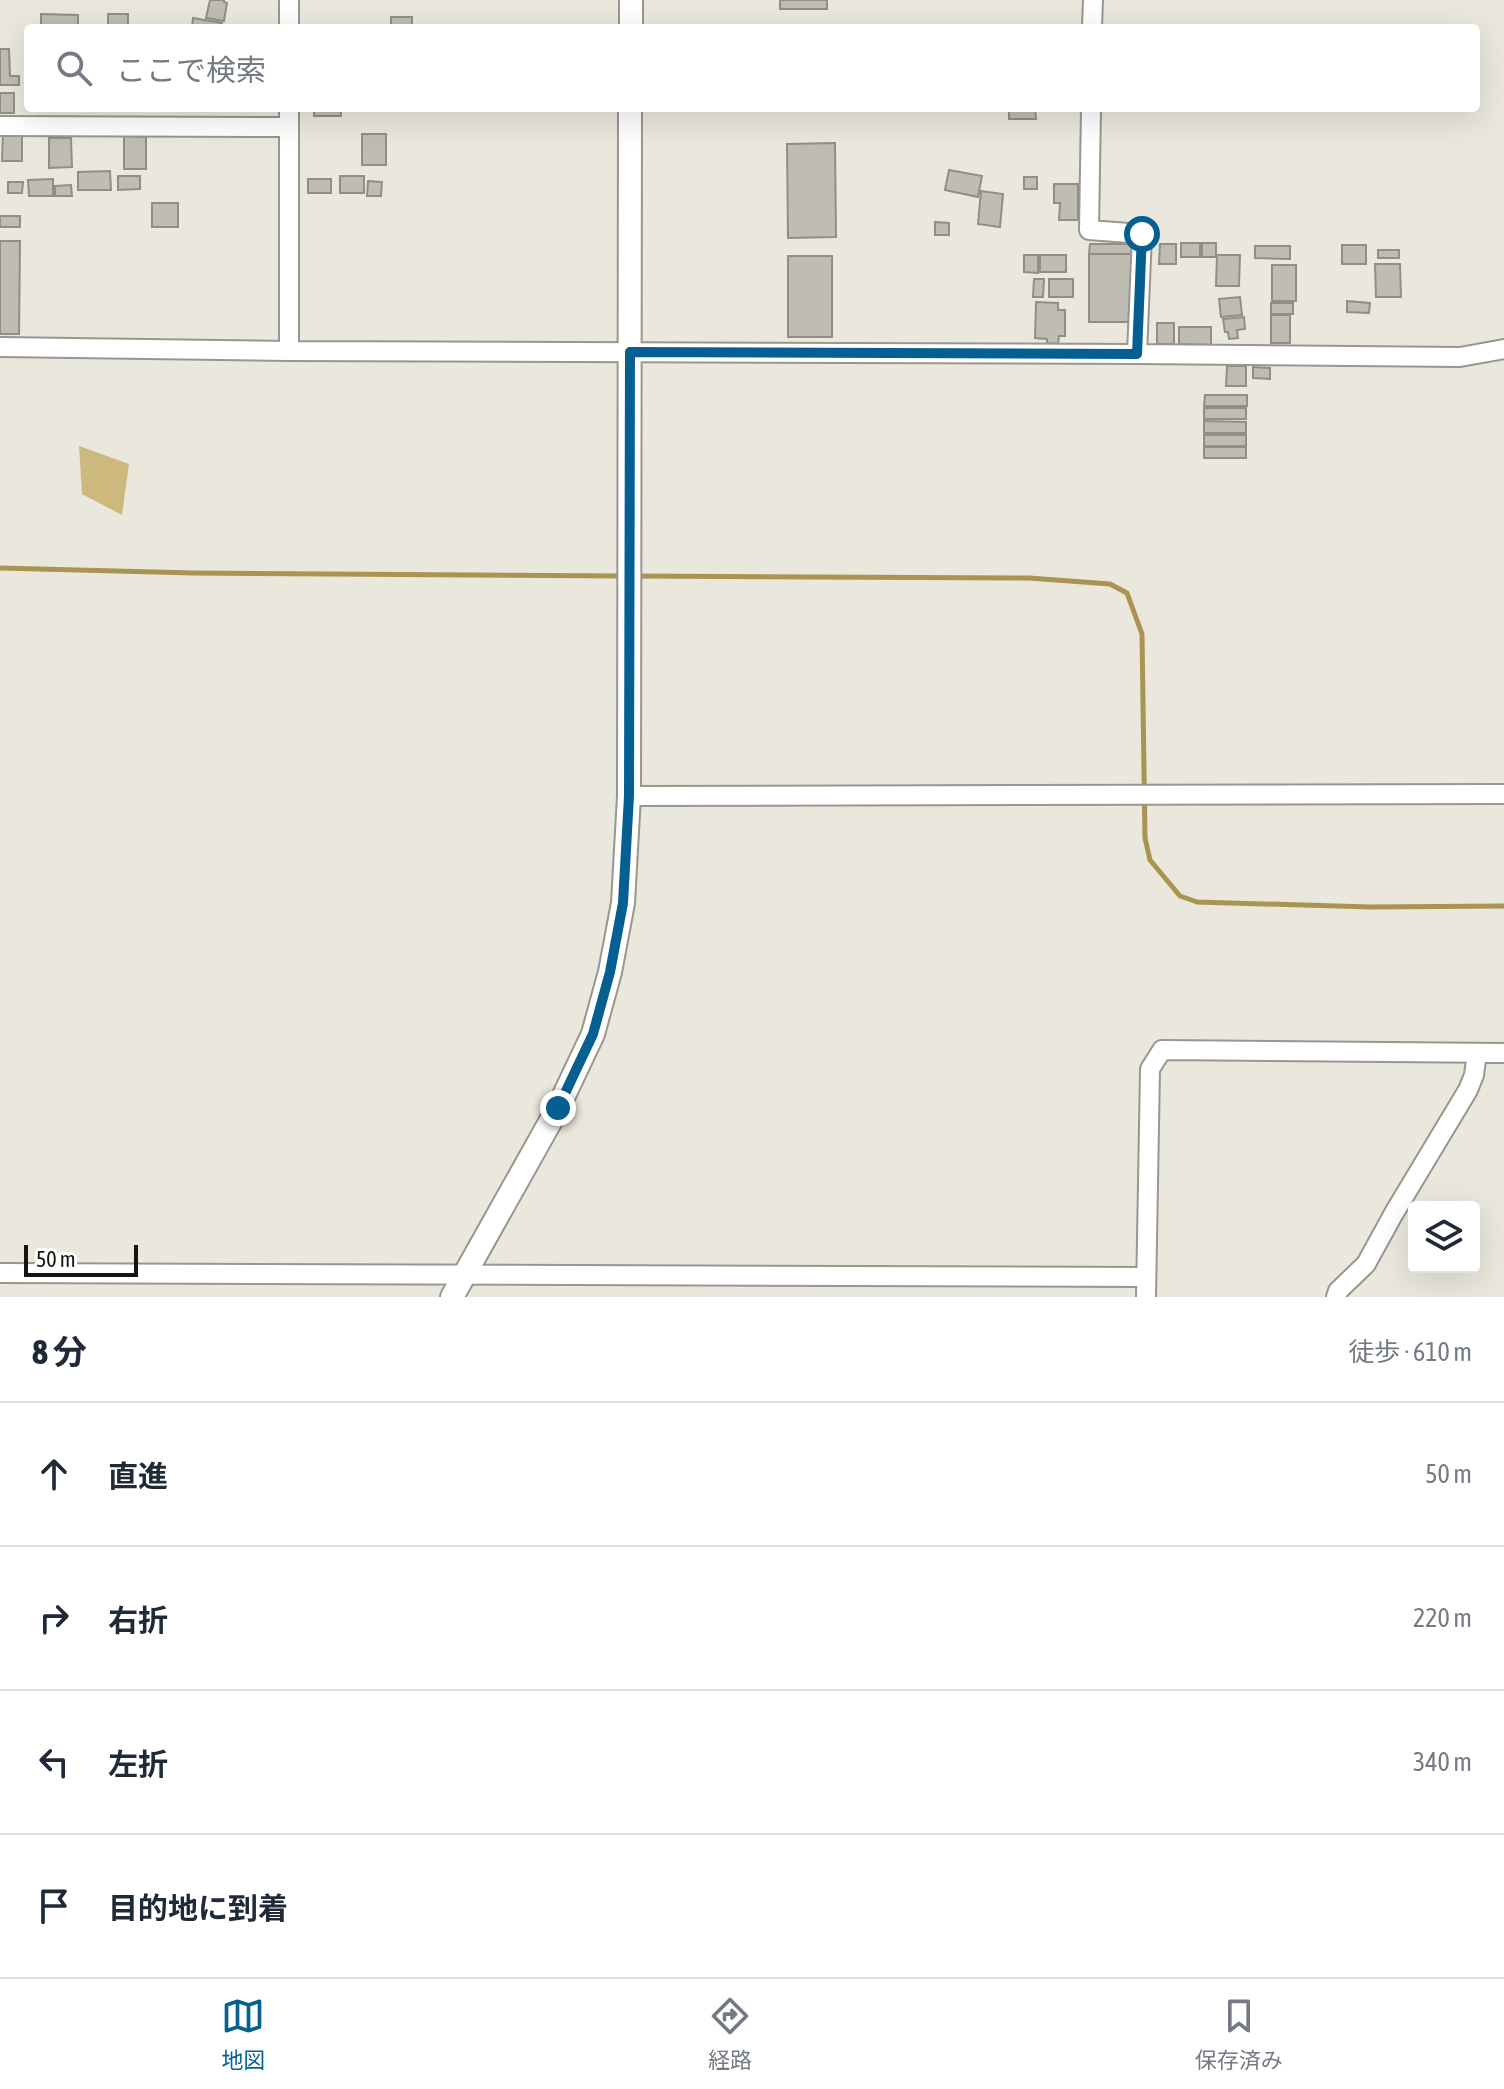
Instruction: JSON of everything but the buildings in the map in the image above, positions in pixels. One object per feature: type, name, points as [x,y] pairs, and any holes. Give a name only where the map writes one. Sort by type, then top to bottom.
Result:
[{"type":"street","points":[[289,0],[289,24]]},
{"type":"street","points":[[631,0],[631,24]]},
{"type":"street","points":[[1092,24],[1093,0]]},
{"type":"street","points":[[452,1297],[558,1108],[593,1034],[610,972],[623,903],[629,796],[630,112]]},
{"type":"street","points":[[1091,112],[1089,230],[1142,234],[1137,354]]},
{"type":"street","points":[[0,126],[289,117],[289,351]]},
{"type":"street","points":[[0,347],[1460,357],[1504,349]]},
{"type":"street","points":[[629,796],[1504,794]]},
{"type":"street","points":[[1146,1297],[1150,1069],[1162,1050],[1504,1053]]},
{"type":"street","points":[[1336,1297],[1338,1291],[1366,1264],[1468,1090],[1477,1053]]},
{"type":"street","points":[[0,1273],[1146,1277]]},
{"type":"shaded area","points":[[79,446],[129,464],[122,515],[82,494]]},
{"type":"waterway","points":[[0,568],[194,573],[622,576]]},
{"type":"waterway","points":[[636,576],[1029,578],[1110,584],[1127,593],[1142,634],[1145,838],[1150,860],[1180,896],[1197,902],[1370,907],[1504,906]]},
{"type":"route","points":[[558,1108],[593,1034],[610,972],[623,903],[629,796],[630,352],[1137,354],[1142,234]]}]
